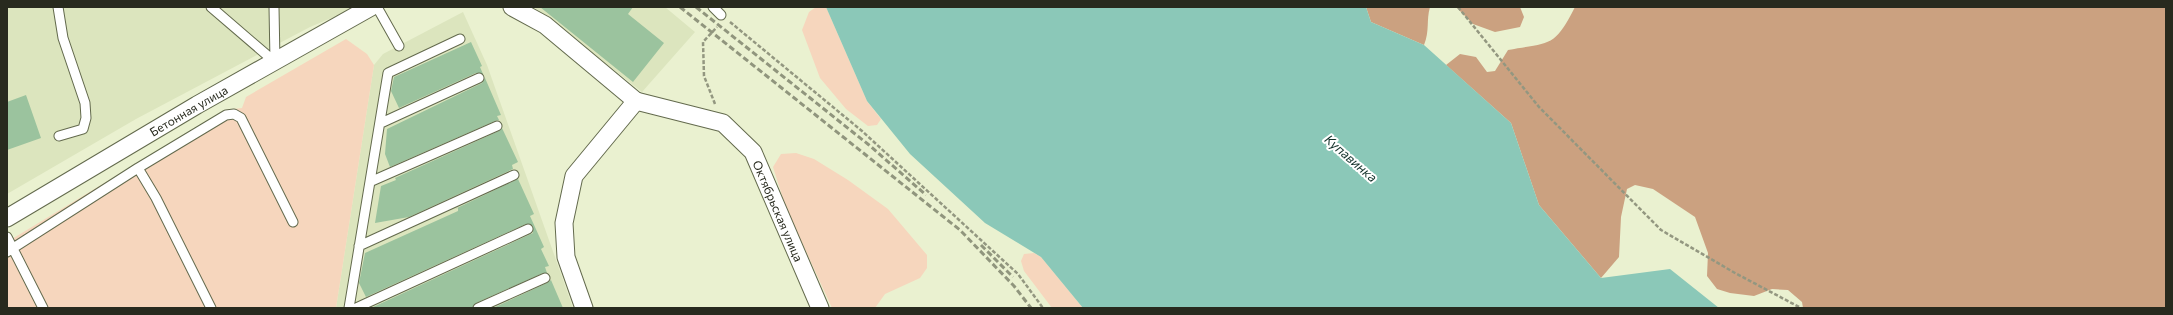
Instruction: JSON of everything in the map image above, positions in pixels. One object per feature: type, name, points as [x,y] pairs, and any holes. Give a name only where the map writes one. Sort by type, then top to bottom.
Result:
[{"type":"street","name":"Бетонная улица","points":[[7,218],[197,105],[371,7]]},
{"type":"street","points":[[512,7],[544,25],[636,101],[723,123]]},
{"type":"street","points":[[584,308],[566,257],[564,223],[574,176],[636,101]]},
{"type":"street","name":"Октябрьская улица","points":[[723,123],[753,152],[820,308]]},
{"type":"lane","points":[[58,7],[63,38],[85,103],[86,118],[82,129],[59,136]]},
{"type":"lane","points":[[211,7],[275,62]]},
{"type":"lane","points":[[274,7],[275,62]]},
{"type":"lane","points":[[377,7],[399,46]]},
{"type":"lane","points":[[713,7],[721,11]]},
{"type":"lane","points":[[349,308],[372,181],[388,73],[460,40]]},
{"type":"lane","points":[[381,123],[479,78]]},
{"type":"lane","points":[[10,250],[138,168],[226,115],[234,114],[240,118],[294,222]]},
{"type":"lane","points":[[372,181],[497,126]]},
{"type":"lane","points":[[138,168],[156,198],[211,308]]},
{"type":"lane","points":[[360,246],[514,175]]},
{"type":"lane","points":[[356,308],[528,229]]},
{"type":"lane","points":[[7,237],[10,250],[43,308]]},
{"type":"lane","points":[[478,308],[545,278]]},
{"type":"path","points":[[1458,7],[1539,107],[1661,230],[1735,273],[1801,308]]},
{"type":"path","points":[[721,11],[719,25],[703,42],[703,48],[704,76],[723,123]]},
{"type":"path","points":[[721,11],[862,131],[1018,274],[1043,308]]},
{"type":"shaded area","points":[[7,7],[350,7],[343,13],[310,27],[136,119],[7,194]]},
{"type":"shaded area","points":[[534,7],[665,7],[695,32],[642,92]]},
{"type":"shaded area","points":[[816,7],[826,7],[867,101],[881,119],[877,125],[868,126],[846,109],[820,78],[802,30],[809,12]]},
{"type":"shaded area","points":[[1366,7],[1430,7],[1427,35],[1424,45],[1371,22]]},
{"type":"shaded area","points":[[1456,7],[1520,7],[1524,17],[1520,27],[1495,32],[1473,24]]},
{"type":"shaded area","points":[[1575,7],[2166,7],[2166,308],[1803,308],[1802,302],[1788,290],[1772,289],[1754,296],[1730,293],[1717,289],[1707,276],[1708,253],[1695,217],[1653,189],[1635,185],[1627,189],[1621,217],[1619,257],[1601,278],[1539,205],[1511,123],[1446,65],[1460,54],[1476,57],[1487,72],[1495,71],[1508,50],[1543,44],[1556,37],[1562,30]]},
{"type":"shaded area","points":[[463,12],[487,65],[573,308],[336,308],[374,65],[383,54]]},
{"type":"shaded area","points":[[346,39],[367,54],[374,65],[336,308],[7,308],[7,242],[225,110],[242,108],[246,97]]},
{"type":"shaded area","points":[[796,153],[814,159],[848,180],[888,209],[927,255],[927,268],[920,278],[885,294],[875,308],[832,308],[786,208],[773,167],[781,154]]},
{"type":"shaded area","points":[[1034,253],[1041,257],[1083,308],[1052,308],[1024,271],[1021,261],[1024,254]]},
{"type":"water","name":"Купавинка","points":[[826,7],[1366,7],[1371,22],[1424,45],[1511,123],[1539,205],[1601,278],[1670,269],[1719,308],[1083,308],[1041,257],[985,223],[910,154],[867,101]]},
{"type":"building","points":[[540,7],[633,7],[628,14],[664,43],[633,82]]},
{"type":"building","points":[[471,42],[482,66],[480,67],[483,74],[476,73],[399,108],[391,91],[394,77]]},
{"type":"building","points":[[485,78],[501,115],[497,116],[499,120],[390,167],[385,154],[387,129],[482,83]]},
{"type":"building","points":[[26,95],[41,138],[7,150],[7,102]]},
{"type":"building","points":[[502,128],[518,162],[512,165],[513,169],[409,217],[375,223],[381,186],[396,180],[395,178],[499,131]]},
{"type":"building","points":[[518,179],[534,214],[530,216],[544,247],[541,249],[549,266],[545,267],[547,273],[543,273],[476,303],[472,308],[371,308],[533,233],[533,226],[526,224],[366,297],[359,283],[365,253],[458,211],[458,208],[455,209]]},
{"type":"building","points":[[551,280],[563,308],[493,308],[547,283]]},
{"type":"railway","points":[[680,7],[960,230],[1014,286],[1031,308]]},
{"type":"railway","points":[[696,7],[869,145],[926,195]]},
{"type":"railway","points":[[981,245],[1013,277]]}]
